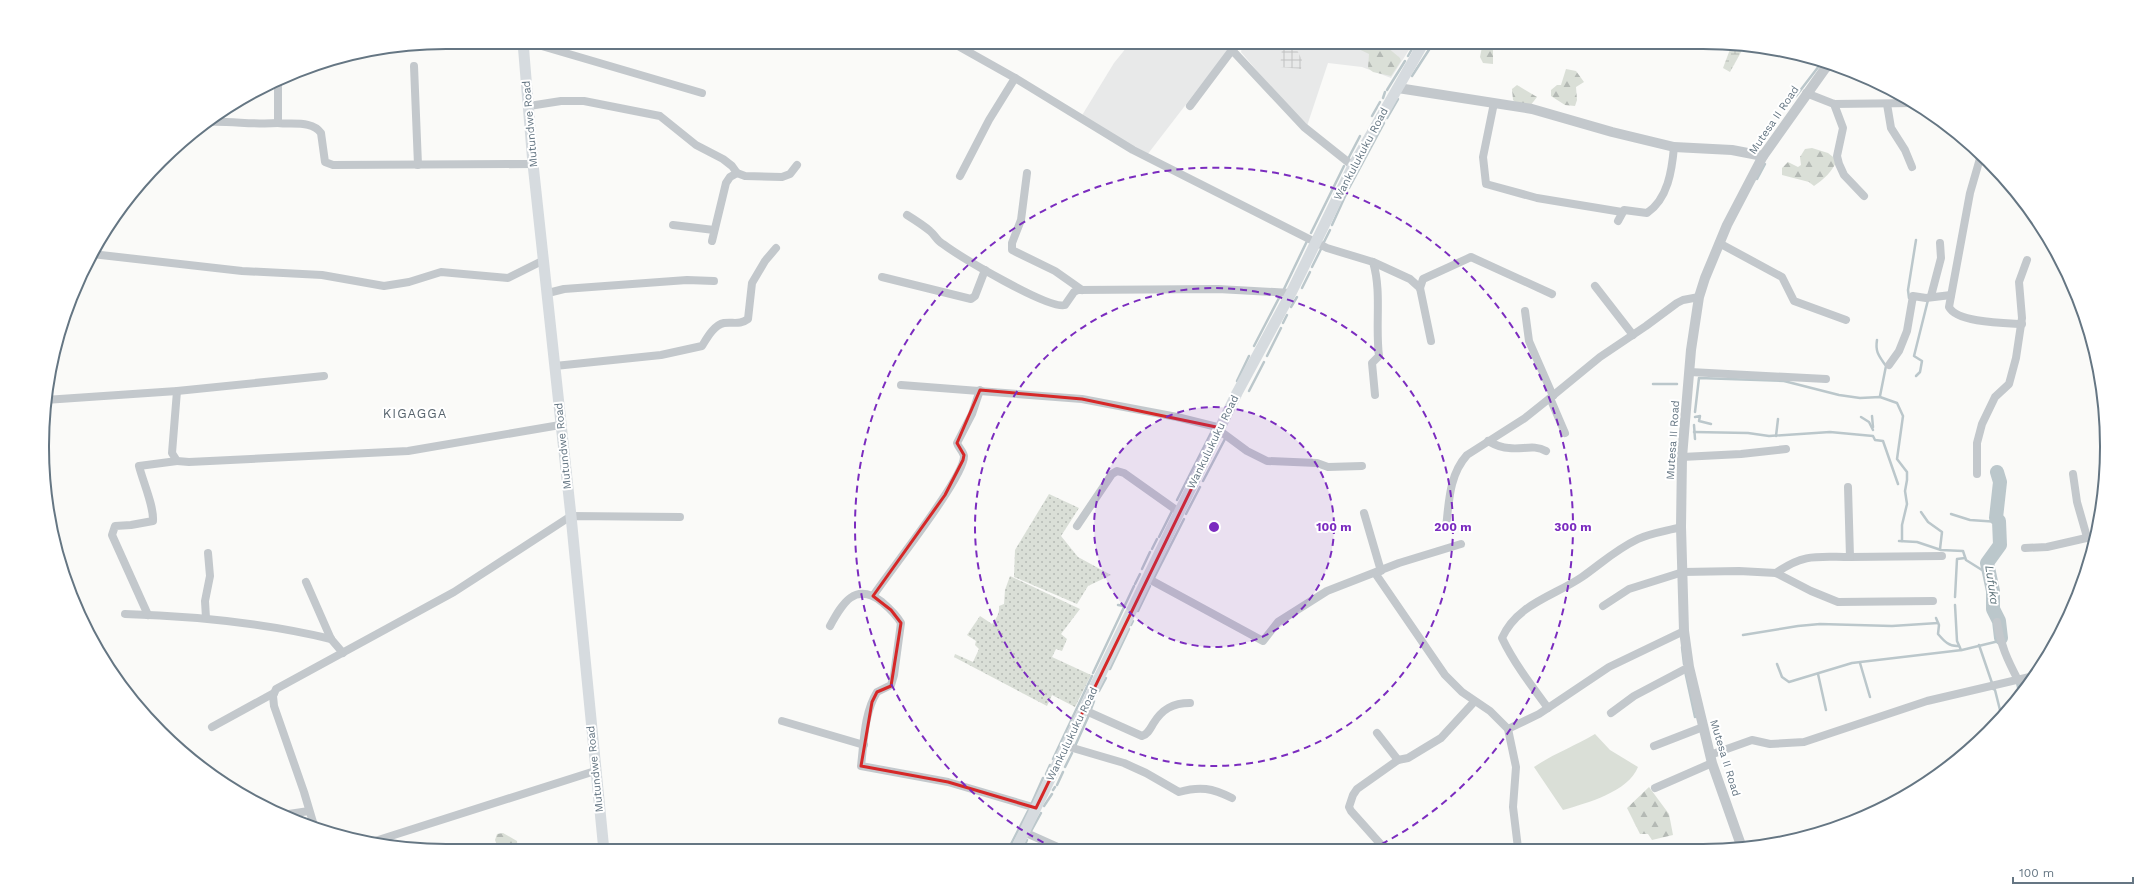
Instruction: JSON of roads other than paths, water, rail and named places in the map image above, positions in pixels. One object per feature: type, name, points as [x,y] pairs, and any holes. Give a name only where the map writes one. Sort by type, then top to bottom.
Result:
[{"type":"main road","name":"Mutundwe Road","points":[[524,49],[533,164],[548,293],[560,425],[571,516],[603,844]]},
{"type":"main road","name":"Wankulukuku Road","points":[[1019,844],[1179,512],[1221,430],[1237,393],[1291,293],[1354,166],[1420,49]]},
{"type":"street","points":[[552,49],[702,93]]},
{"type":"street","points":[[963,49],[1015,78],[1133,150],[1327,248],[1373,262],[1410,279],[1420,288]]},
{"type":"street","points":[[1190,106],[1232,50],[1304,127],[1354,166]]},
{"type":"street","points":[[414,66],[418,165]]},
{"type":"street","name":"Mutesa II Road","points":[[1740,842],[1711,759],[1702,727],[1684,631],[1682,457],[1690,372],[1699,297],[1719,243],[1742,195],[1764,156],[1806,93],[1825,69]]},
{"type":"street","points":[[960,176],[989,120],[1015,78]]},
{"type":"street","points":[[278,87],[278,123]]},
{"type":"street","points":[[1398,88],[1555,114],[1612,132],[1674,147],[1732,150],[1764,156]]},
{"type":"street","points":[[1806,93],[1834,104],[1903,103]]},
{"type":"street","points":[[529,106],[561,101],[584,101],[660,116],[696,145],[732,166],[737,173],[745,176],[782,177],[790,174],[797,165]]},
{"type":"street","points":[[1494,103],[1483,157],[1486,184],[1537,198],[1622,212],[1626,210],[1647,213],[1658,204],[1669,177],[1674,147]]},
{"type":"street","points":[[1834,104],[1843,128],[1837,156],[1839,164],[1844,175],[1864,196]]},
{"type":"street","points":[[1887,104],[1892,128],[1905,150],[1912,167]]},
{"type":"street","points":[[218,122],[313,125],[321,133],[325,162],[333,165],[533,164]]},
{"type":"street","points":[[1979,161],[1970,193],[1949,307],[1955,313],[1987,322],[2022,324]]},
{"type":"street","points":[[712,241],[726,182],[730,177],[737,173]]},
{"type":"street","points":[[1027,173],[1021,220],[1012,243],[1012,250],[1055,271],[1082,290]]},
{"type":"street","points":[[1618,221],[1622,212]]},
{"type":"street","points":[[907,215],[931,232],[938,241],[985,270],[1029,294],[1061,306],[1066,303],[1074,292],[1082,290],[1218,290],[1291,293]]},
{"type":"street","points":[[673,225],[714,230]]},
{"type":"street","points":[[1719,243],[1782,277],[1794,301],[1846,320]]},
{"type":"street","points":[[1931,296],[1941,258],[1940,243]]},
{"type":"street","points":[[555,366],[661,355],[702,346],[716,327],[723,323],[742,323],[748,318],[752,283],[764,261],[776,248]]},
{"type":"street","points":[[98,255],[242,271],[322,275],[384,286],[409,282],[441,272],[508,278],[544,260]]},
{"type":"street","points":[[1431,341],[1420,288],[1423,279],[1471,257],[1552,294]]},
{"type":"street","points":[[1977,474],[1977,443],[1982,424],[1995,397],[2009,384],[2022,324],[2019,282],[2027,260]]},
{"type":"street","points":[[1373,262],[1378,284],[1377,341],[1379,356],[1372,363],[1374,395]]},
{"type":"street","points":[[882,277],[971,299],[975,296],[985,270]]},
{"type":"street","points":[[548,293],[564,289],[687,280],[714,281]]},
{"type":"street","points":[[1595,286],[1633,335]]},
{"type":"street","points":[[1889,365],[1899,351],[1908,331],[1913,296],[1951,295]]},
{"type":"street","points":[[1446,528],[1452,479],[1461,461],[1467,455],[1525,418],[1598,358],[1677,303],[1683,300],[1699,297]]},
{"type":"street","points":[[1526,311],[1529,341],[1565,433]]},
{"type":"street","points":[[1690,372],[1826,379]]},
{"type":"street","points":[[52,400],[177,391],[324,376]]},
{"type":"street","points":[[901,385],[1082,399],[1177,417],[1221,430],[1247,450],[1267,461],[1317,464],[1328,467],[1362,466]]},
{"type":"street","points":[[873,596],[945,495],[963,460],[963,454],[957,443],[972,414],[980,390]]},
{"type":"street","points":[[177,391],[172,453],[177,460]]},
{"type":"street","points":[[148,615],[112,535],[115,526],[131,526],[153,521],[153,511],[144,487],[139,466],[177,460],[189,462],[408,451],[560,425]]},
{"type":"street","points":[[1488,441],[1499,447],[1539,447],[1546,451]]},
{"type":"street","points":[[1682,457],[1741,454],[1786,449]]},
{"type":"street","points":[[1077,526],[1112,474],[1117,470],[1124,473],[1179,512]]},
{"type":"street","points":[[2074,474],[2077,502],[2090,534]]},
{"type":"street","points":[[1848,487],[1850,557]]},
{"type":"street","points":[[1364,513],[1378,572],[1444,675],[1474,702],[1494,714],[1508,728],[1516,767],[1513,807],[1518,844]]},
{"type":"street","points":[[212,727],[454,592],[571,516],[680,517]]},
{"type":"street","points":[[1548,708],[1523,675],[1502,638],[1507,625],[1519,612],[1583,577],[1612,552],[1639,538],[1682,527]]},
{"type":"street","points":[[2025,548],[2047,547],[2089,538]]},
{"type":"street","points":[[1147,578],[1263,641],[1278,622],[1327,591],[1425,554],[1461,544]]},
{"type":"street","points":[[206,618],[205,601],[210,576],[208,553]]},
{"type":"street","points":[[1776,573],[1795,560],[1803,558],[1942,556]]},
{"type":"street","points":[[1603,606],[1628,589],[1683,572],[1770,571],[1834,601],[1933,601]]},
{"type":"street","points":[[306,582],[331,639],[343,653]]},
{"type":"street","points":[[830,626],[838,611],[854,595],[866,594],[873,596],[891,610],[901,626],[894,675],[889,686],[880,690],[874,695],[867,724],[861,766],[948,782],[1036,808]]},
{"type":"street","points":[[125,614],[206,618],[307,633],[331,639]]},
{"type":"street","points":[[1997,622],[2005,655],[2018,680]]},
{"type":"street","points":[[1508,728],[1548,708],[1609,667],[1684,631]]},
{"type":"street","points":[[1611,712],[1650,687],[1690,668]]},
{"type":"street","points":[[1655,788],[1752,740],[1770,744],[1804,742],[1927,701],[2025,678]]},
{"type":"street","points":[[274,693],[274,706],[312,821]]},
{"type":"street","points":[[1084,710],[1142,736],[1148,733],[1155,720],[1166,709],[1177,703],[1190,702]]},
{"type":"street","points":[[1381,844],[1349,807],[1353,795],[1357,789],[1398,760],[1408,758],[1442,738],[1461,714],[1474,702]]},
{"type":"street","points":[[782,721],[864,746]]},
{"type":"street","points":[[1654,746],[1702,727]]},
{"type":"street","points":[[1377,733],[1398,760]]},
{"type":"street","points":[[1066,746],[1124,763],[1179,792],[1190,788],[1203,788],[1232,798]]},
{"type":"street","points":[[383,839],[595,771]]},
{"type":"street","points":[[293,813],[309,811]]},
{"type":"street","points":[[1024,832],[1051,844]]},
{"type":"waterway","points":[[1408,56],[1412,49]]},
{"type":"waterway","points":[[1412,76],[1429,49]]},
{"type":"waterway","points":[[1387,90],[1405,61]]},
{"type":"waterway","points":[[1796,96],[1818,67]]},
{"type":"waterway","points":[[1383,98],[1385,92]]},
{"type":"waterway","points":[[1387,118],[1398,99]]},
{"type":"waterway","points":[[1372,116],[1380,102]]},
{"type":"waterway","points":[[1349,188],[1384,123]]},
{"type":"waterway","points":[[1348,159],[1360,136]]},
{"type":"waterway","points":[[1757,179],[1765,164]]},
{"type":"waterway","points":[[1311,233],[1344,166]]},
{"type":"waterway","points":[[1332,225],[1347,192]]},
{"type":"waterway","points":[[1324,242],[1330,230]]},
{"type":"waterway","points":[[1284,289],[1308,239]]},
{"type":"waterway","points":[[1909,298],[1908,290],[1916,240]]},
{"type":"waterway","points":[[1312,267],[1321,249]]},
{"type":"waterway","points":[[1302,288],[1310,272]]},
{"type":"waterway","points":[[1254,346],[1280,296]]},
{"type":"waterway","points":[[1291,307],[1297,297]]},
{"type":"waterway","points":[[1916,376],[1920,372],[1922,361],[1914,356],[1928,300]]},
{"type":"waterway","points":[[1283,323],[1287,315]]},
{"type":"waterway","points":[[1267,356],[1281,328]]},
{"type":"waterway","points":[[1877,340],[1877,351],[1886,366],[1880,396]]},
{"type":"waterway","points":[[1237,381],[1249,356]]},
{"type":"waterway","points":[[1249,391],[1264,362]]},
{"type":"waterway","points":[[1695,412],[1699,378],[1784,381],[1839,395],[1860,398],[1880,397],[1897,403],[1903,416],[1897,459],[1907,472],[1905,491],[1907,504],[1902,525],[1902,541]]},
{"type":"waterway","points":[[1653,384],[1677,384]]},
{"type":"waterway","points":[[1695,417],[1700,416],[1699,421],[1711,424]]},
{"type":"waterway","points":[[1872,416],[1873,427]]},
{"type":"waterway","points":[[1861,417],[1869,422],[1873,430]]},
{"type":"waterway","points":[[1776,436],[1778,419]]},
{"type":"waterway","points":[[1694,425],[1695,439]]},
{"type":"waterway","points":[[1177,500],[1213,429]]},
{"type":"waterway","points":[[1694,432],[1748,433],[1769,436],[1830,432],[1873,436],[1875,440],[1883,441],[1898,484]]},
{"type":"waterway","points":[[1203,481],[1226,437]]},
{"type":"waterway","name":"Lufuka","points":[[1997,472],[2000,482],[1996,518],[1999,521],[2000,545],[1987,563],[1993,591],[1993,609],[1999,621],[2001,638]]},
{"type":"waterway","points":[[1186,514],[1200,487]]},
{"type":"waterway","points":[[1159,537],[1172,511]]},
{"type":"waterway","points":[[1921,512],[1928,522],[1942,532],[1940,549]]},
{"type":"waterway","points":[[1951,514],[1970,520],[1999,522]]},
{"type":"waterway","points":[[1154,578],[1184,519]]},
{"type":"waterway","points":[[1152,549],[1157,539]]},
{"type":"waterway","points":[[1899,541],[1917,542],[1941,550],[1963,551],[1966,560],[1982,570],[1987,570]]},
{"type":"waterway","points":[[1142,569],[1150,552]]},
{"type":"waterway","points":[[1955,597],[1957,559],[1965,558]]},
{"type":"waterway","points":[[1135,584],[1140,574]]},
{"type":"waterway","points":[[1093,673],[1134,586]]},
{"type":"waterway","points":[[1138,611],[1150,586]]},
{"type":"waterway","points":[[1118,605],[1125,606]]},
{"type":"waterway","points":[[1955,605],[1957,641],[1961,650]]},
{"type":"waterway","points":[[1936,618],[1939,625],[1938,634],[1950,644],[1959,646]]},
{"type":"waterway","points":[[1131,625],[1133,621]]},
{"type":"waterway","points":[[1743,635],[1820,624],[1892,626],[1938,623]]},
{"type":"waterway","points":[[1110,669],[1129,629]]},
{"type":"waterway","points":[[1777,664],[1782,677],[1789,682],[1852,663],[1962,650],[1999,641]]},
{"type":"waterway","points":[[1979,645],[1992,683]]},
{"type":"waterway","points":[[1682,647],[1684,664]]},
{"type":"waterway","points":[[1860,663],[1870,697]]},
{"type":"waterway","points":[[1685,671],[1695,717]]},
{"type":"waterway","points":[[1818,674],[1826,710]]},
{"type":"waterway","points":[[1053,759],[1092,676]]},
{"type":"waterway","points":[[1099,691],[1106,678]]},
{"type":"waterway","points":[[1993,689],[1995,690],[2000,710]]},
{"type":"waterway","points":[[1091,709],[1094,701]]},
{"type":"waterway","points":[[1075,746],[1089,715]]},
{"type":"waterway","points":[[1065,767],[1072,753]]},
{"type":"waterway","points":[[1046,774],[1050,765]]},
{"type":"waterway","points":[[1057,785],[1063,772]]},
{"type":"waterway","points":[[1031,805],[1043,778]]},
{"type":"waterway","points":[[1044,806],[1052,794]]},
{"type":"waterway","points":[[1011,844],[1028,811]]},
{"type":"waterway","points":[[1030,833],[1041,813]]},
{"type":"waterway","points":[[1025,844],[1027,840]]},
{"type":"district","name":"KIGAGGA","points":[[415,413]]}]
